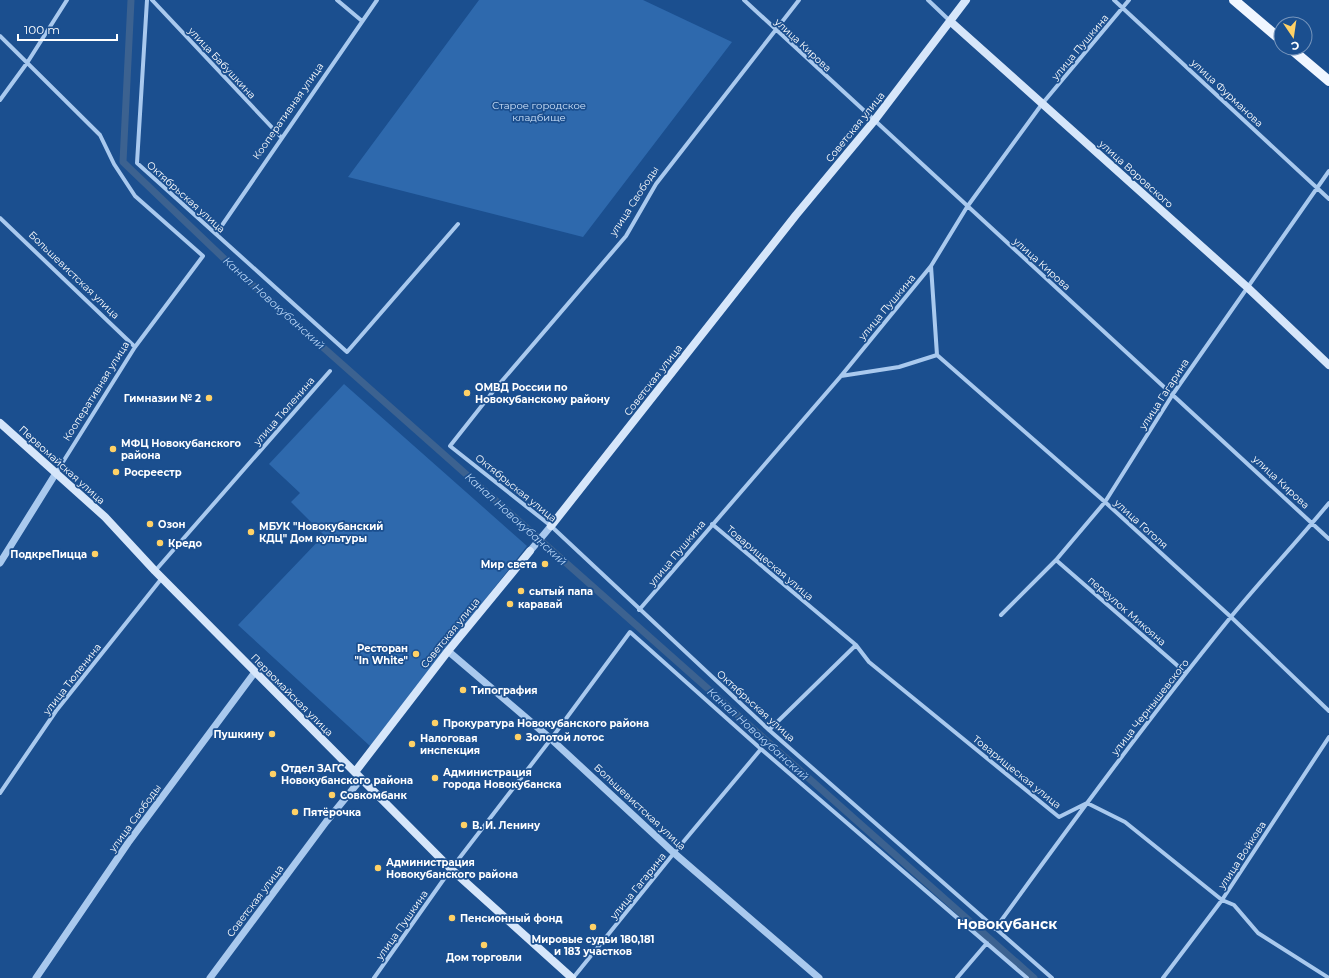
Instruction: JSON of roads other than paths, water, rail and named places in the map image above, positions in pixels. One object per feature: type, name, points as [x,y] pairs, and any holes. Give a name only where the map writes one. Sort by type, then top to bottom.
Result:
[{"type":"main road","name":"Советская улица","points":[[551,526],[796,215],[874,121],[951,22],[966,0]]},
{"type":"main road","points":[[1234,0],[1273,33]]},
{"type":"main road","name":"улица Воровского","points":[[951,22],[1247,287],[1329,365]]},
{"type":"main road","points":[[1299,56],[1329,81]]},
{"type":"main road","name":"Первомайская улица","points":[[0,423],[105,517],[155,571],[452,869],[573,978]]},
{"type":"main road","name":"Советская улица","points":[[355,772],[448,651],[530,551]]},
{"type":"street","points":[[0,100],[27,63],[67,0]]},
{"type":"street","name":"Октябрьская улица","points":[[147,0],[137,163],[347,352],[458,224]]},
{"type":"street","name":"улица Бабушкина","points":[[152,0],[281,137]]},
{"type":"street","points":[[338,0],[362,21]]},
{"type":"street","name":"Кооперативная улица","points":[[216,234],[281,137],[377,0]]},
{"type":"street","name":"улица Кирова","points":[[744,0],[1329,539]]},
{"type":"street","name":"улица Свободы","points":[[450,446],[494,389],[626,236],[656,184],[799,0]]},
{"type":"street","name":"улица Воровского","points":[[928,0],[951,22]]},
{"type":"street","name":"улица Фурманова","points":[[1114,0],[1329,199]]},
{"type":"street","name":"улица Пушкина","points":[[639,610],[841,376],[932,266],[967,207],[1042,104],[1129,0]]},
{"type":"street","points":[[0,36],[27,63]]},
{"type":"street","name":"Кооперативная улица","points":[[0,563],[135,347],[203,256],[135,196],[114,164],[100,135],[27,63]]},
{"type":"street","name":"улица Гагарина","points":[[1001,615],[1056,560],[1105,502],[1173,394],[1329,171]]},
{"type":"street","name":"Большевистская улица","points":[[0,218],[135,347]]},
{"type":"street","points":[[841,376],[899,367],[937,356],[932,266]]},
{"type":"street","name":"улица Гоголя","points":[[937,356],[1105,502],[1231,617],[1329,711]]},
{"type":"street","name":"улица Тюленина","points":[[155,571],[330,371]]},
{"type":"street","name":"Октябрьская улица","points":[[450,446],[551,526],[639,610],[770,730],[1052,978]]},
{"type":"street","name":"улица Чернышевского","points":[[995,928],[1087,803],[1186,673],[1231,617],[1329,503]]},
{"type":"street","name":"Товарищеская улица","points":[[712,524],[856,645],[869,662],[1059,817],[1087,803]]},
{"type":"street","name":"Советская улица","points":[[530,551],[551,526]]},
{"type":"street","name":"переулок Микояна","points":[[1056,560],[1186,673]]},
{"type":"street","name":"улица Тюленина","points":[[0,793],[56,711],[162,578]]},
{"type":"street","name":"улица Пушкина","points":[[374,978],[452,869],[630,632],[761,749]]},
{"type":"street","points":[[770,730],[856,645]]},
{"type":"street","name":"Большевистская улица","points":[[448,651],[551,739],[674,853],[819,978]]},
{"type":"street","name":"улица Свободы","points":[[36,978],[128,843],[255,672]]},
{"type":"street","name":"улица Войкова","points":[[1163,978],[1222,900],[1329,737]]},
{"type":"street","points":[[761,749],[1027,978]]},
{"type":"street","name":"улица Гагарина","points":[[573,978],[674,853],[761,749]]},
{"type":"street","name":"Советская улица","points":[[210,978],[326,822],[361,779]]},
{"type":"street","points":[[1087,803],[1125,822],[1222,900],[1234,905],[1258,933],[1329,978]]},
{"type":"street","points":[[957,978],[987,943]]},
{"type":"waterway","name":"Канал Новокубанский","points":[[131,0],[123,162],[237,271],[1034,978]]},
{"type":"place","name":"ОМВД России по Новокубанскому району","points":[[467,393]]},
{"type":"place","name":"Гимназии № 2","points":[[209,398]]},
{"type":"place","name":"МФЦ Новокубанского района","points":[[113,449]]},
{"type":"place","name":"Росреестр","points":[[116,472]]},
{"type":"place","name":"Озон","points":[[150,524]]},
{"type":"place","name":"МБУК \"Новокубанский КДЦ\" Дом культуры","points":[[251,532]]},
{"type":"place","name":"Кредо","points":[[160,543]]},
{"type":"place","name":"ПодкреПицца","points":[[95,554]]},
{"type":"place","name":"Мир света","points":[[545,564]]},
{"type":"place","name":"сытый папа","points":[[521,591]]},
{"type":"place","name":"каравай","points":[[510,604]]},
{"type":"place","name":"Ресторан \"In White\"","points":[[416,654]]},
{"type":"place","name":"Типография","points":[[463,690]]},
{"type":"place","name":"Прокуратура Новокубанского района","points":[[435,723]]},
{"type":"place","name":"Пушкину","points":[[272,734]]},
{"type":"place","name":"Золотой лотос","points":[[518,737]]},
{"type":"place","name":"Налоговая инспекция","points":[[412,744]]},
{"type":"place","name":"Отдел ЗАГС Новокубанского района","points":[[273,774]]},
{"type":"place","name":"Администрация города Новокубанска","points":[[435,778]]},
{"type":"place","name":"Совкомбанк","points":[[332,795]]},
{"type":"place","name":"Пятёрочка","points":[[295,812]]},
{"type":"place","name":"В. И. Ленину","points":[[464,825]]},
{"type":"place","name":"Администрация Новокубанского района","points":[[378,868]]},
{"type":"place","name":"Пенсионный фонд","points":[[452,918]]},
{"type":"place","name":"Мировые судьи 180,181 и 183 участков","points":[[593,927]]},
{"type":"place","name":"Дом торговли","points":[[484,945]]},
{"type":"district","name":"Новокубанск","points":[[1007,924]]},
{"type":"park label","name":"Старое городское кладбище","points":[[539,110]]}]
